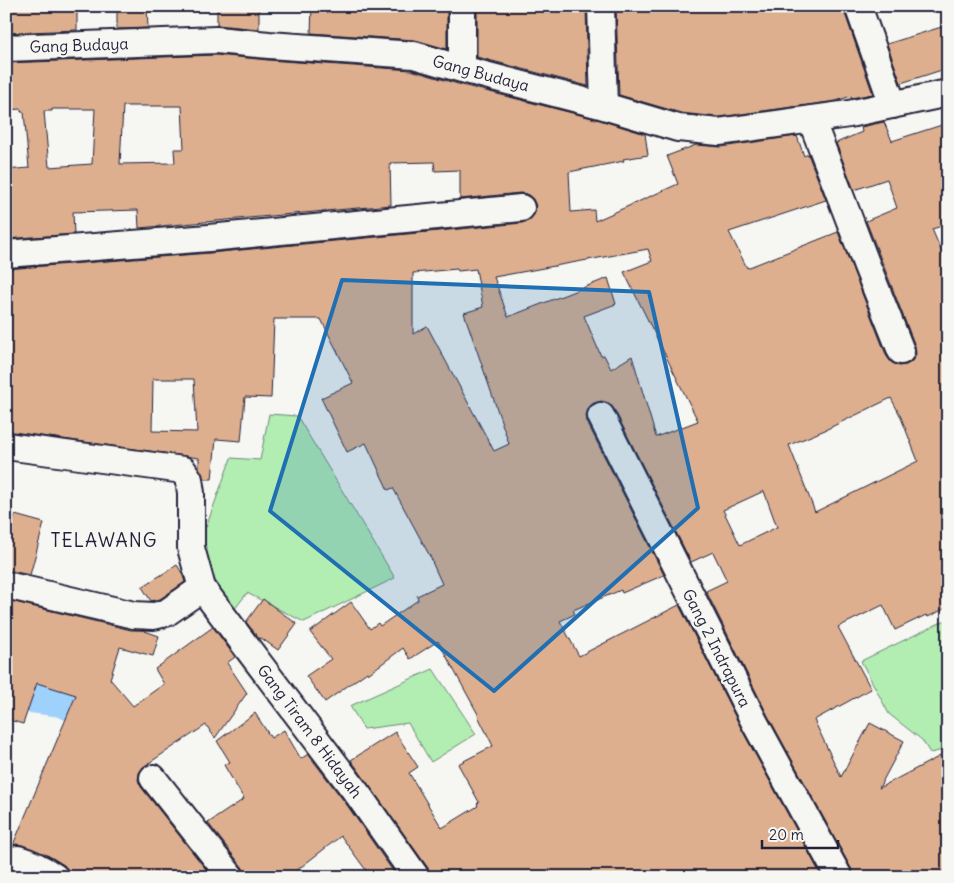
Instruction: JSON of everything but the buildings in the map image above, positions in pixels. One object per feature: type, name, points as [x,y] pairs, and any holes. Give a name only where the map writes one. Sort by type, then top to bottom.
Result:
[{"type":"street","points":[[462,6],[462,69]]},
{"type":"street","points":[[601,6],[604,106]]},
{"type":"street","points":[[858,6],[892,105]]},
{"type":"street","name":"Gang Budaya","points":[[6,48],[216,40],[414,55],[678,128],[719,132],[849,114],[948,93]]},
{"type":"street","points":[[811,119],[901,351]]},
{"type":"street","points":[[6,254],[200,239],[521,208]]},
{"type":"street","name":"Gang 2 Indrapura","points":[[601,416],[755,723],[839,877]]},
{"type":"street","points":[[6,446],[183,470],[189,479],[191,493],[191,548],[202,588],[166,613],[154,616],[134,615],[6,585]]},
{"type":"street","name":"Gang Tiram 8 Hidayah","points":[[202,588],[359,796],[416,877]]},
{"type":"street","points":[[153,778],[231,877]]},
{"type":"highlighted area","points":[[342,280],[649,292],[698,508],[494,691],[270,511]]},
{"type":"green space","points":[[269,414],[297,416],[395,578],[304,622],[247,593],[234,610],[197,552],[231,458],[260,460]]},
{"type":"green space","points":[[948,619],[948,749],[930,753],[922,740],[889,714],[861,661]]},
{"type":"green space","points":[[433,669],[476,734],[431,762],[408,723],[364,729],[350,706]]},
{"type":"waterway","points":[[6,683],[23,689],[62,694],[88,704],[103,732],[107,749]]},
{"type":"district","name":"TELAWANG","points":[[104,540]]}]
